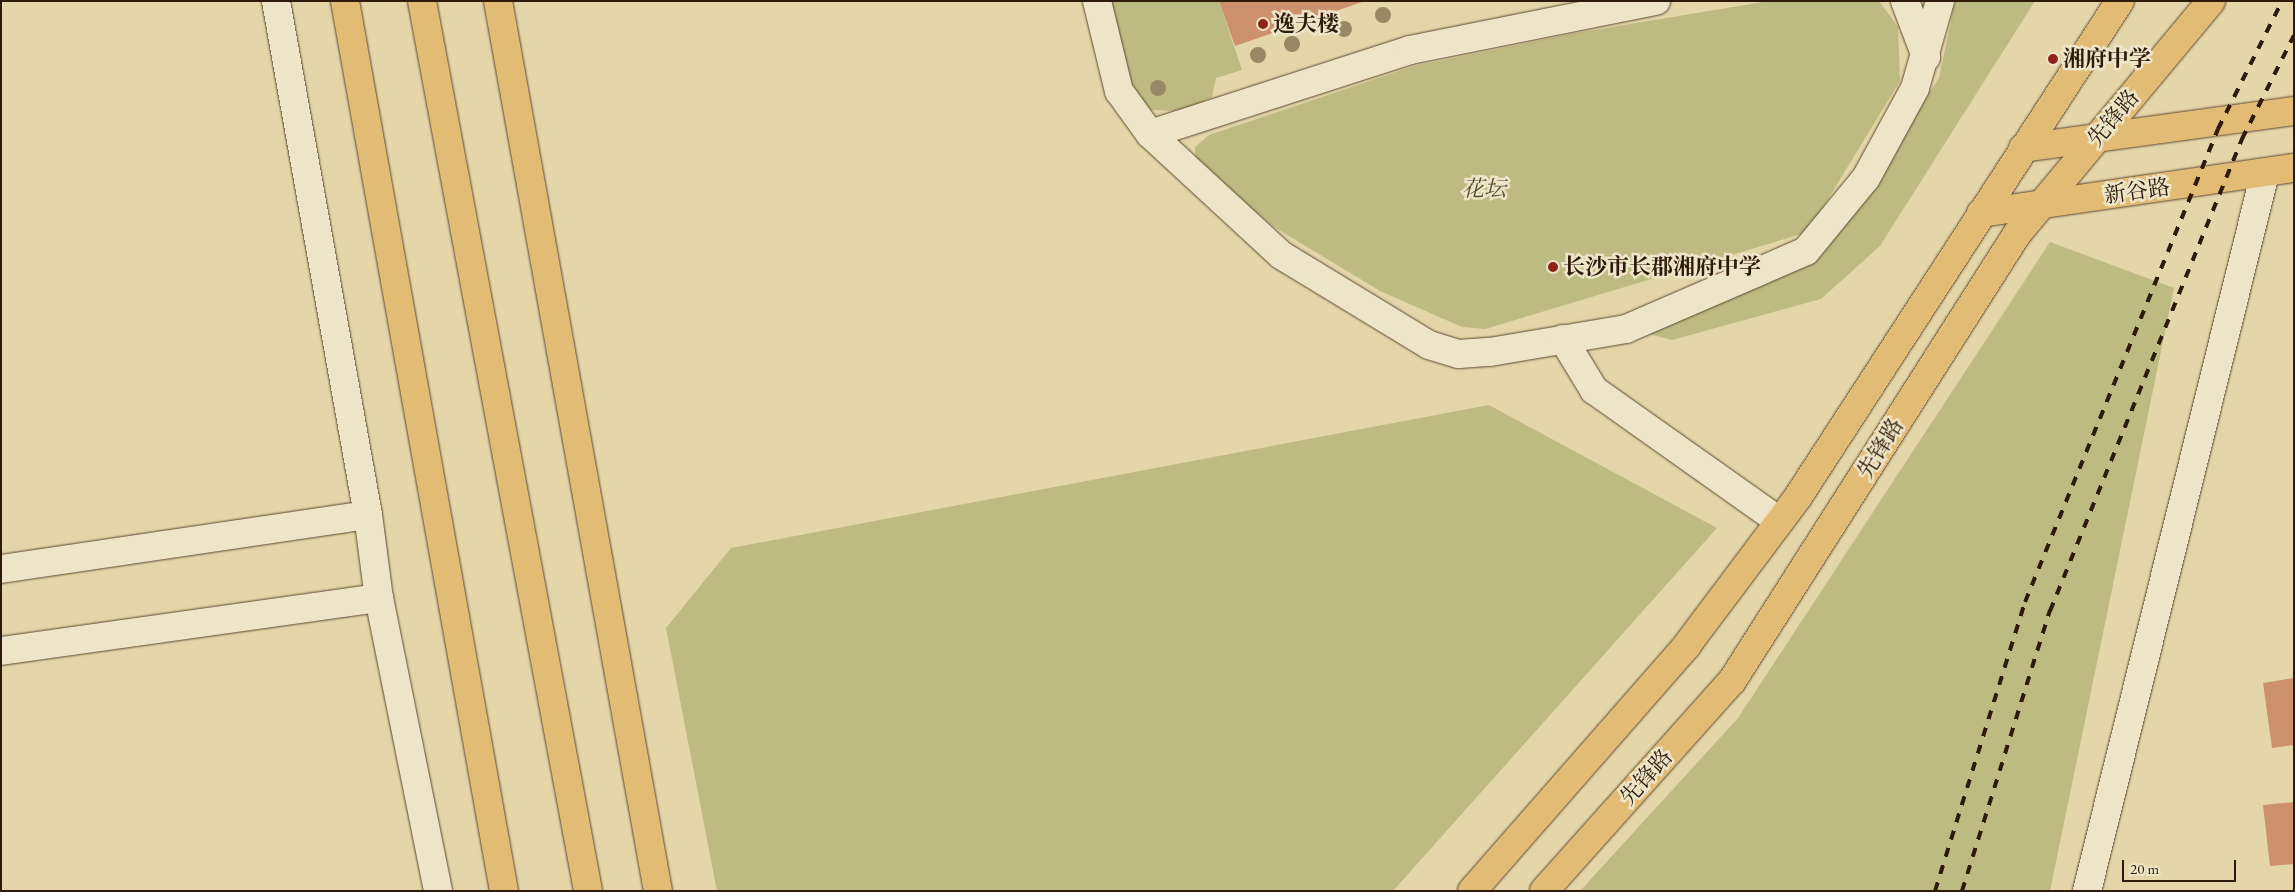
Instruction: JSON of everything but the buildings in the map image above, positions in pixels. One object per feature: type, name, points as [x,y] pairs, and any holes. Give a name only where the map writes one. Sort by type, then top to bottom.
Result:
[{"type":"main road","points":[[346,1],[504,891]]},
{"type":"main road","points":[[422,1],[588,891]]},
{"type":"main road","points":[[498,1],[658,891]]},
{"type":"main road","name":"先锋路","points":[[1472,891],[1687,645],[1798,497],[2120,1]]},
{"type":"main road","name":"先锋路","points":[[1544,891],[1732,681],[2017,234],[2211,1]]},
{"type":"main road","points":[[2023,148],[2294,111]]},
{"type":"main road","name":"新谷路","points":[[1981,213],[2294,168]]},
{"type":"street","points":[[276,1],[368,515],[380,598],[438,891]]},
{"type":"street","points":[[1097,1],[1119,91],[1150,134],[1281,255],[1429,345],[1459,354],[1490,352],[1626,329],[1806,251],[1866,178],[1915,88],[1926,57],[1940,1]]},
{"type":"street","points":[[1150,134],[1410,50],[1656,1]]},
{"type":"street","points":[[1905,1],[1926,57]]},
{"type":"street","points":[[2087,891],[2264,173]]},
{"type":"street","points":[[1563,339],[1594,390],[1779,521]]},
{"type":"street","points":[[1,569],[368,515]]},
{"type":"street","points":[[1,651],[380,598]]},
{"type":"green space","points":[[1110,1],[1219,1],[1242,70],[1216,78],[1212,97],[1182,111],[1151,110],[1130,83]]},
{"type":"green space","name":"花坛","points":[[1769,1],[1879,1],[1898,27],[1900,81],[1808,232],[1485,329],[1462,327],[1380,291],[1274,227],[1196,162],[1195,147],[1209,135],[1414,66],[1576,33]]},
{"type":"green space","points":[[1955,1],[2035,1],[1880,246],[1821,299],[1672,340],[1638,331],[1797,270],[1891,150],[1939,78]]},
{"type":"green space","points":[[2050,242],[2174,288],[2050,891],[1580,891],[1738,718]]},
{"type":"green space","points":[[1489,405],[1717,528],[1393,891],[717,891],[666,628],[731,548]]},
{"type":"railway","points":[[1935,891],[2025,602],[2218,129],[2282,1]]},
{"type":"railway","points":[[1962,891],[2050,611],[2242,139],[2294,35]]},
{"type":"place","name":"逸夫楼","points":[[1263,24]]},
{"type":"place","name":"湘府中学","points":[[2053,59]]},
{"type":"place","name":"长沙市长郡湘府中学","points":[[1553,267]]}]
